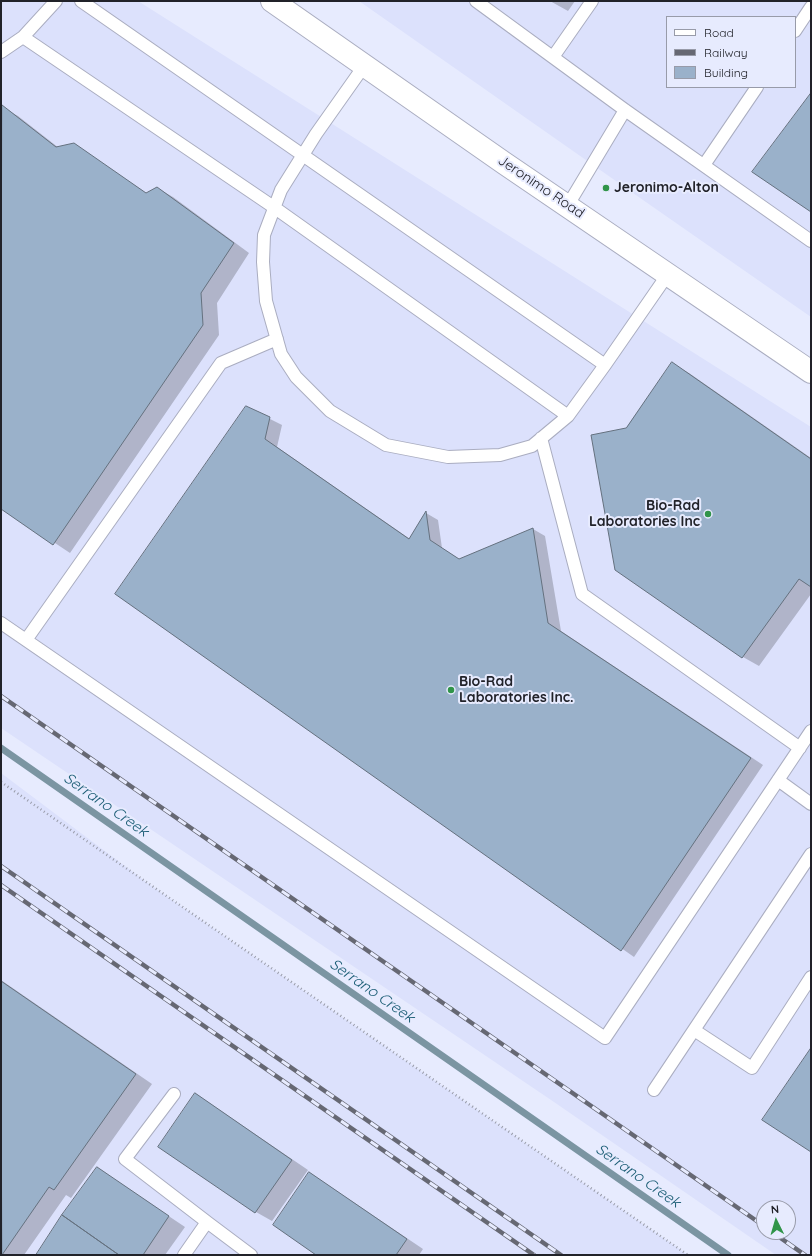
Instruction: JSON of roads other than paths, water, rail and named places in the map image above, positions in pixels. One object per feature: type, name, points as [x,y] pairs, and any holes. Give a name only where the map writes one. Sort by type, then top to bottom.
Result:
[{"type":"main road","name":"Jeronimo Road","points":[[272,1],[364,66],[811,372]]},
{"type":"lane","points":[[1,52],[23,38],[56,1]]},
{"type":"lane","points":[[81,1],[605,365]]},
{"type":"lane","points":[[476,1],[625,110],[811,241]]},
{"type":"lane","points":[[553,57],[592,1]]},
{"type":"lane","points":[[796,30],[811,7]]},
{"type":"lane","points":[[23,38],[275,208],[568,416]]},
{"type":"lane","points":[[364,66],[316,134],[281,190],[264,235],[263,262],[266,301],[281,354],[296,377],[330,410],[386,445],[448,457],[500,455],[532,446],[568,416],[668,274]]},
{"type":"lane","points":[[704,165],[756,88]]},
{"type":"lane","points":[[568,205],[625,110]]},
{"type":"lane","points":[[26,640],[221,363],[277,339]]},
{"type":"lane","points":[[541,438],[582,594],[800,748]]},
{"type":"lane","points":[[1,622],[605,1038],[811,731]]},
{"type":"lane","points":[[778,780],[811,804]]},
{"type":"lane","points":[[654,1090],[694,1030],[806,871],[811,854]]},
{"type":"lane","points":[[694,1030],[752,1068],[811,976]]},
{"type":"lane","points":[[174,1094],[125,1159],[251,1255]]},
{"type":"lane","points":[[184,1255],[207,1222]]},
{"type":"waterway","name":"Serrano Creek","points":[[1,748],[728,1255]]},
{"type":"railway","points":[[1,696],[756,1220]]},
{"type":"railway","points":[[1,866],[561,1255]]},
{"type":"railway","points":[[1,885],[534,1255]]},
{"type":"railway","points":[[783,1240],[805,1255]]},
{"type":"place","name":"Jeronimo-Alton","points":[[606,188]]},
{"type":"place","name":"Bio-Rad Laboratories Inc","points":[[708,514]]},
{"type":"place","name":"Bio-Rad Laboratories Inc.","points":[[451,690]]}]
